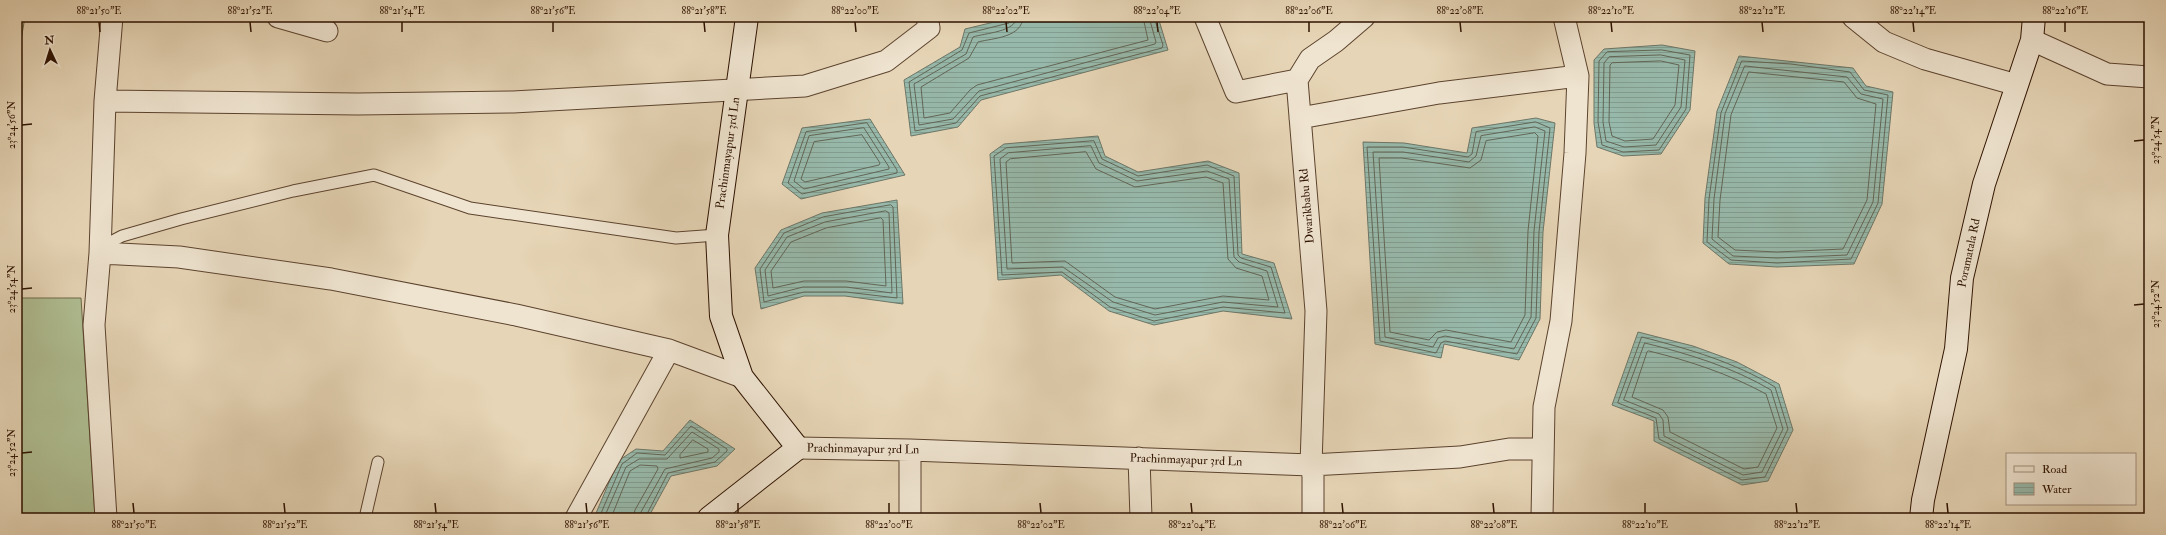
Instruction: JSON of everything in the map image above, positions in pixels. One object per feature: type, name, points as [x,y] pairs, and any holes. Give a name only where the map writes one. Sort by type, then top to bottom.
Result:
[{"type":"main road","name":"Prachinmayapur 3rd Ln","points":[[747,17],[717,235],[722,316],[742,377],[798,448]]},
{"type":"main road","name":"Poramatala Rd","points":[[1921,518],[1923,500],[1956,349],[1962,278],[1984,184],[2032,40],[2034,17]]},
{"type":"main road","points":[[709,518],[798,448]]},
{"type":"street","points":[[106,518],[94,325],[100,250],[105,101],[112,17]]},
{"type":"street","points":[[278,17],[326,31]]},
{"type":"street","points":[[105,101],[342,104],[490,102],[737,91],[806,86],[886,61],[929,28],[927,17]]},
{"type":"street","points":[[1205,17],[1236,92],[1297,80],[1310,59],[1336,41],[1364,17]]},
{"type":"street","points":[[1542,518],[1542,449],[1544,407],[1561,322],[1571,216],[1578,76],[1564,17]]},
{"type":"street","points":[[1853,17],[1884,42],[1925,59],[2017,85]]},
{"type":"street","points":[[2032,40],[2107,74],[2149,77]]},
{"type":"street","points":[[1300,118],[1440,93],[1578,76]]},
{"type":"street","name":"Dwarikbabu Rd","points":[[1297,80],[1316,311],[1312,471],[1313,518]]},
{"type":"street","points":[[100,250],[179,256],[331,279],[516,315],[669,350],[742,377]]},
{"type":"street","points":[[576,518],[669,350]]},
{"type":"street","name":"Prachinmayapur 3rd Ln","points":[[798,448],[910,450],[1139,458],[1312,471],[1460,457],[1509,449],[1542,449]]},
{"type":"street","points":[[910,450],[910,518]]},
{"type":"street","points":[[1139,458],[1141,518]]},
{"type":"lane","points":[[100,250],[122,236],[293,191],[374,175],[470,208],[676,238],[717,235]]},
{"type":"lane","points":[[365,518],[378,462]]},
{"type":"shaded area","points":[[17,17],[25,17],[17,63]]},
{"type":"shaded area","points":[[17,298],[81,298],[95,518],[17,518]]},
{"type":"water","points":[[1015,17],[1158,17],[1168,50],[981,100],[958,127],[911,136],[904,80],[960,47],[965,29]]},
{"type":"water","points":[[1662,45],[1695,51],[1690,110],[1661,154],[1623,156],[1597,147],[1594,123],[1594,60],[1604,49]]},
{"type":"water","points":[[1739,56],[1853,68],[1866,86],[1893,92],[1882,204],[1854,264],[1777,267],[1729,264],[1703,243],[1705,198],[1717,111]]},
{"type":"water","points":[[1536,118],[1555,123],[1543,232],[1540,319],[1519,360],[1444,344],[1441,358],[1375,344],[1363,142],[1404,143],[1467,153],[1472,128]]},
{"type":"water","points":[[870,119],[905,175],[801,199],[782,184],[802,128]]},
{"type":"water","points":[[1098,136],[1105,156],[1138,172],[1208,161],[1239,173],[1242,254],[1274,263],[1292,319],[1223,311],[1154,325],[1109,311],[1061,275],[998,280],[990,154],[1004,144]]},
{"type":"water","points":[[897,200],[903,304],[845,296],[804,296],[761,309],[755,268],[781,230],[822,213]]},
{"type":"water","points":[[1638,332],[1693,346],[1737,362],[1779,384],[1793,430],[1768,481],[1742,485],[1654,441],[1654,421],[1612,405]]},
{"type":"water","points":[[690,420],[735,449],[717,466],[671,476],[648,518],[594,518],[618,461],[636,449],[663,451]]}]
